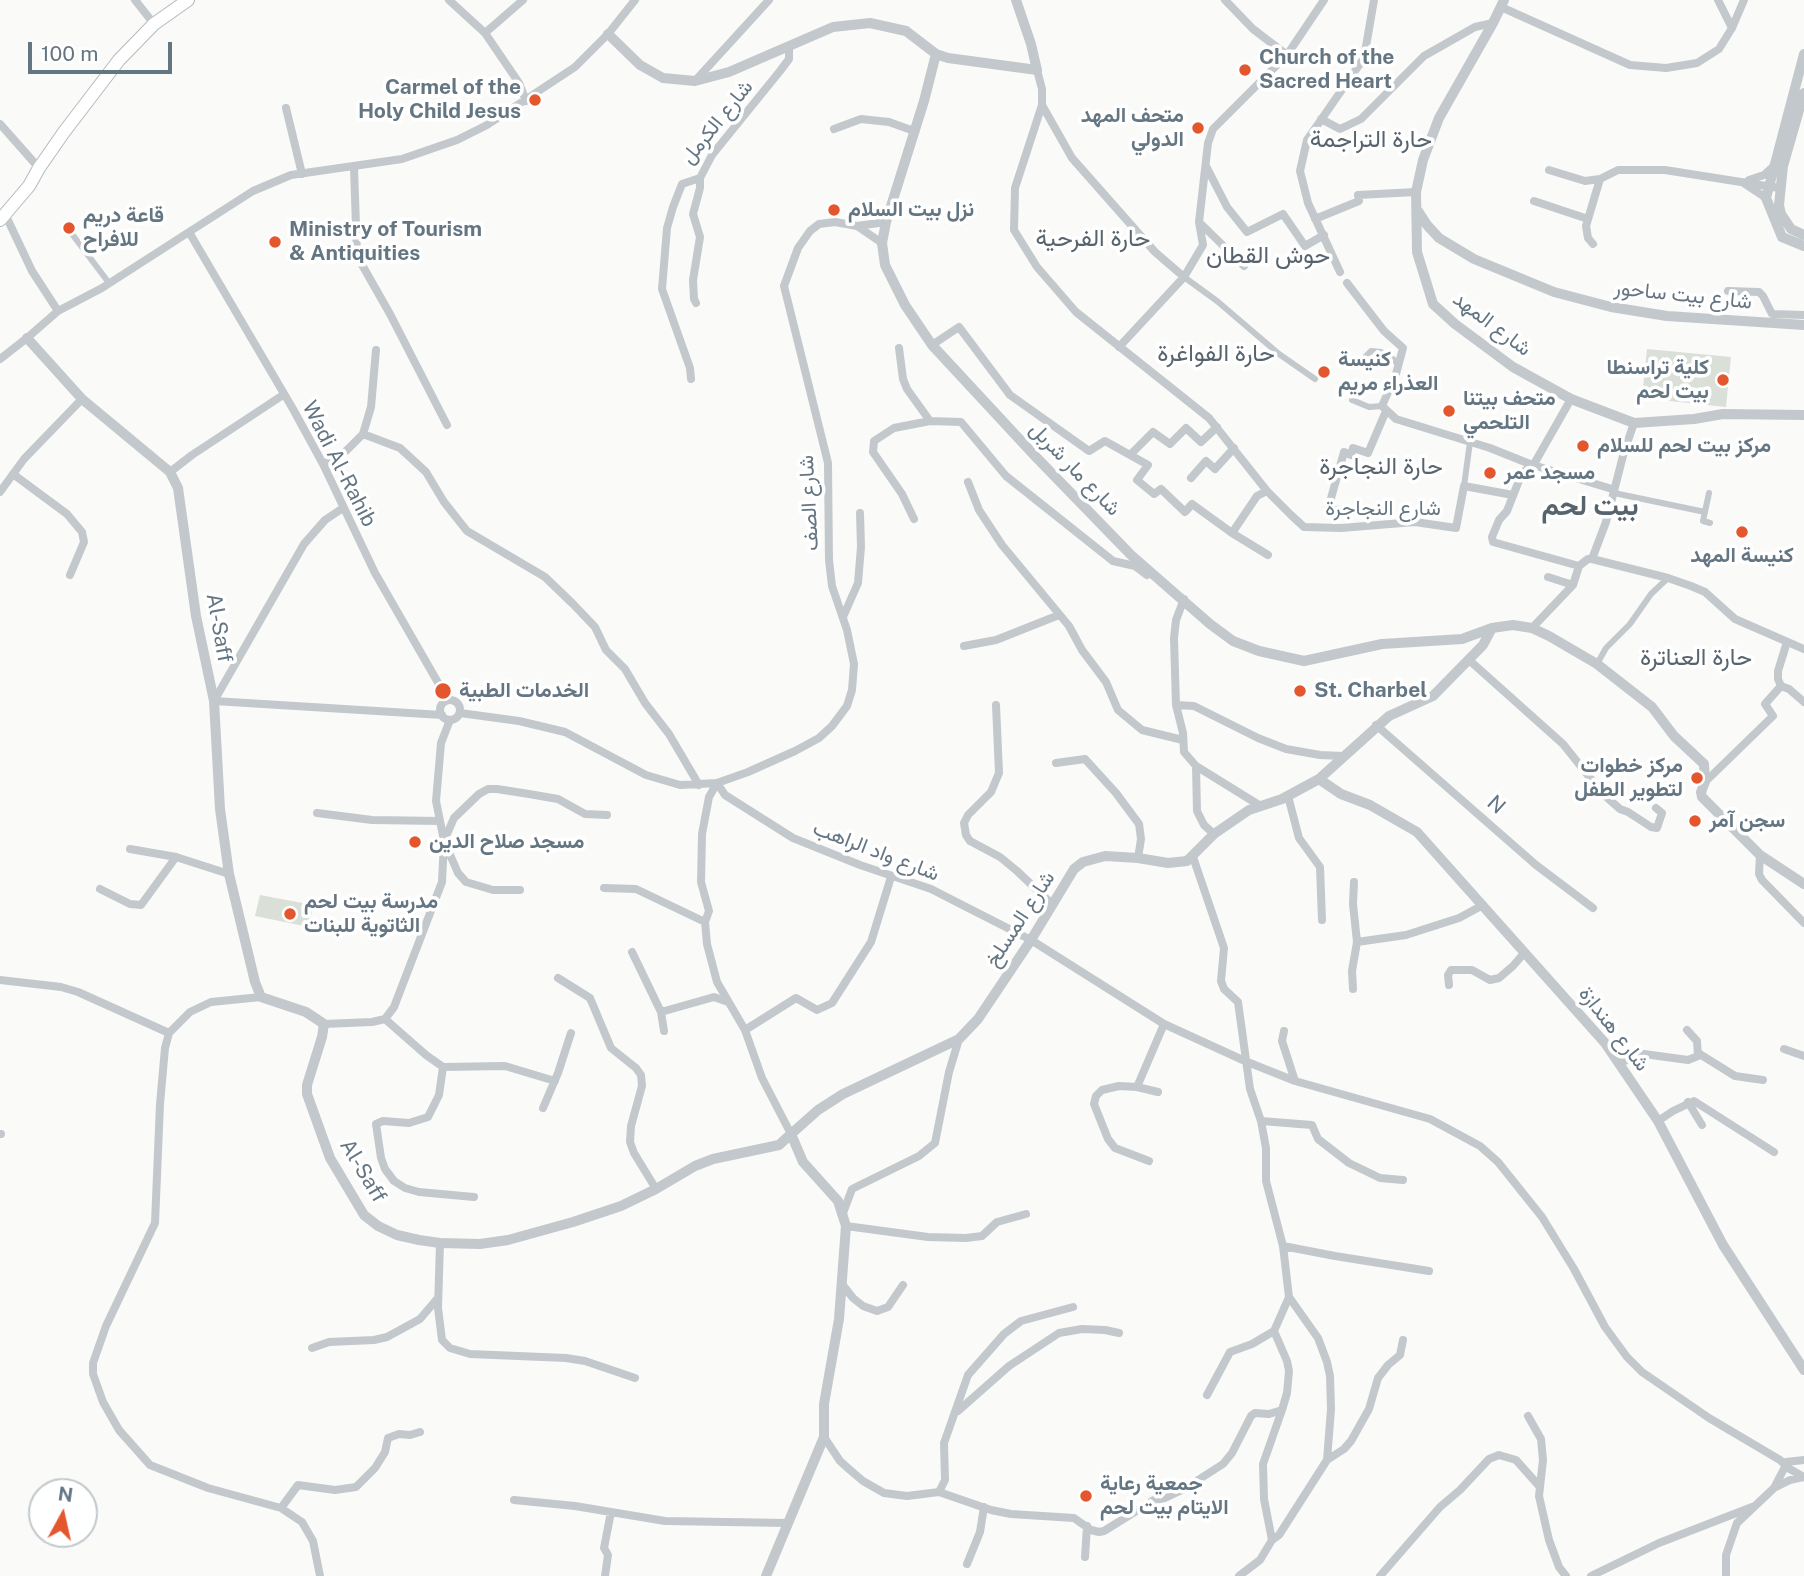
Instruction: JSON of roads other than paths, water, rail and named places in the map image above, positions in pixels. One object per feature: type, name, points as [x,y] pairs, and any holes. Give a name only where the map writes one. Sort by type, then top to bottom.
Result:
[{"type":"main road","points":[[3,218],[119,60],[153,24],[188,0]]},
{"type":"street","points":[[135,0],[153,24]]},
{"type":"street","points":[[449,0],[485,33],[519,83],[526,101]]},
{"type":"street","points":[[485,33],[523,0]]},
{"type":"street","points":[[0,359],[58,311],[109,283],[254,191],[291,175],[402,159],[457,141],[488,125],[575,67],[608,34],[635,0]]},
{"type":"street","points":[[695,80],[769,0]]},
{"type":"street","points":[[1016,0],[1031,44],[1042,89],[1042,105],[1072,158],[1155,252],[1279,354],[1315,379]]},
{"type":"street","points":[[1225,0],[1264,38],[1287,55]]},
{"type":"street","points":[[1119,347],[1184,277],[1203,244],[1199,222],[1208,143],[1213,129],[1287,55],[1324,0]]},
{"type":"street","points":[[1340,272],[1308,203],[1300,171],[1307,140],[1364,58],[1374,0]]},
{"type":"street","points":[[1718,0],[1732,28]]},
{"type":"street","points":[[1502,4],[1630,65],[1666,68],[1697,63],[1719,49],[1744,0]]},
{"type":"street","name":"شارع المهد","points":[[1502,4],[1439,118],[1423,160],[1416,192],[1417,252],[1433,304],[1455,324],[1513,367],[1571,399],[1634,422]]},
{"type":"street","points":[[608,34],[640,65],[663,78],[695,80],[729,72],[833,27],[870,23],[906,31],[936,54],[948,58],[1037,70]]},
{"type":"street","points":[[1321,119],[1340,130],[1361,120],[1424,56],[1475,27],[1493,23]]},
{"type":"street","name":"شارع الكرمل","points":[[691,379],[690,368],[662,289],[667,228],[673,207],[682,184],[700,178],[712,155],[789,59],[789,46]]},
{"type":"street","name":"شارع مار شربل","points":[[936,54],[886,222],[882,243],[885,265],[900,295],[932,345],[1131,555],[1233,641],[1259,651],[1304,661],[1382,644],[1462,639],[1492,628],[1513,625],[1532,628]]},
{"type":"street","points":[[1804,54],[1775,164],[1774,187],[1781,214],[1791,229],[1804,235]]},
{"type":"street","points":[[1766,198],[1783,166],[1804,93]]},
{"type":"street","name":"شارع النجاجرة","points":[[1042,105],[1015,188],[1014,230],[1037,267],[1076,312],[1189,401],[1217,427],[1267,491],[1304,527],[1341,528],[1415,522],[1456,528],[1464,486]]},
{"type":"street","points":[[286,108],[302,174]]},
{"type":"street","points":[[834,129],[861,119],[888,122],[914,131]]},
{"type":"street","points":[[0,124],[39,168]]},
{"type":"street","points":[[1739,181],[1759,177],[1775,164]]},
{"type":"street","points":[[1206,166],[1227,207],[1247,232],[1283,214],[1305,246],[1324,235]]},
{"type":"street","points":[[354,167],[356,256],[390,314],[447,425]]},
{"type":"street","points":[[1549,170],[1575,179],[1600,179],[1618,170],[1647,169],[1774,187]]},
{"type":"street","points":[[696,303],[694,280],[700,237],[693,214],[700,178]]},
{"type":"street","points":[[1593,244],[1586,233],[1600,179]]},
{"type":"street","points":[[1739,181],[1766,198],[1782,237],[1804,246]]},
{"type":"street","points":[[1315,219],[1359,201],[1358,195],[1416,192]]},
{"type":"street","points":[[1534,201],[1588,219]]},
{"type":"street","name":"شارع بيت ساحور","points":[[1418,211],[1439,238],[1474,259],[1554,292],[1611,307],[1667,317],[1804,325]]},
{"type":"street","points":[[3,218],[58,311]]},
{"type":"street","name":"شارع الصف","points":[[717,783],[795,751],[819,738],[847,706],[852,690],[854,664],[843,617],[832,586],[829,560],[828,463],[784,286],[790,265],[810,230],[819,224],[835,222],[857,226],[886,222]]},
{"type":"street","points":[[1199,222],[1244,266]]},
{"type":"street","points":[[857,226],[882,243]]},
{"type":"street","points":[[68,230],[109,283]]},
{"type":"street","name":"Wadi Al-Rahib","points":[[189,232],[323,464],[375,573],[448,700],[458,704],[460,713]]},
{"type":"street","points":[[1342,510],[1328,509],[1344,452],[1351,455],[1353,448],[1368,453],[1403,348],[1384,331],[1347,283]]},
{"type":"street","points":[[1728,291],[1759,292],[1772,314],[1804,315]]},
{"type":"street","points":[[932,345],[960,327],[1010,395],[1088,451],[1105,441],[1148,465],[1137,480],[1154,494],[1161,489],[1185,512],[1192,504],[1268,555]]},
{"type":"street","points":[[27,338],[82,399],[170,472],[283,395]]},
{"type":"street","points":[[899,348],[907,390],[930,421]]},
{"type":"street","points":[[323,464],[346,451],[363,434],[371,407],[376,350]]},
{"type":"street","points":[[1366,356],[1371,351],[1381,352],[1389,355],[1399,365]]},
{"type":"street","points":[[0,492],[24,459],[82,399]]},
{"type":"street","points":[[1571,399],[1534,464],[1522,473],[1507,511],[1499,520],[1492,537],[1493,542],[1579,566]]},
{"type":"street","points":[[1352,400],[1369,407],[1384,408],[1396,419],[1612,489],[1614,493],[1704,512]]},
{"type":"street","points":[[1592,559],[1634,422],[1694,419],[1723,414],[1804,415]]},
{"type":"street","points":[[914,520],[902,494],[873,452],[874,441],[894,428],[930,421],[961,422],[1006,475],[1113,561],[1135,566],[1156,582],[1165,583]]},
{"type":"street","points":[[1130,455],[1153,432],[1170,444],[1186,428],[1201,442],[1217,427]]},
{"type":"street","points":[[363,434],[400,448],[426,472],[444,502],[467,531],[545,577],[573,604],[595,627],[606,650],[625,669],[645,703],[669,734],[699,785]]},
{"type":"street","points":[[1470,442],[1464,486],[1513,495]]},
{"type":"street","points":[[1191,478],[1206,461],[1215,469],[1234,448]]},
{"type":"street","name":"Al-Saff","points":[[170,472],[178,488],[196,616],[214,701],[220,809],[229,874],[261,997]]},
{"type":"street","points":[[13,474],[67,514],[82,532],[83,542],[70,575]]},
{"type":"street","points":[[968,482],[979,510],[1002,545],[1069,626],[1082,650],[1106,682],[1118,710],[1142,730],[1183,740]]},
{"type":"street","points":[[1232,533],[1257,496],[1267,491]]},
{"type":"street","points":[[1710,499],[1703,521],[1710,523]]},
{"type":"street","points":[[343,508],[325,520],[304,544],[214,701],[442,715],[450,720]]},
{"type":"street","points":[[843,617],[858,583],[860,513]]},
{"type":"street","points":[[1706,782],[1704,764],[1674,736],[1653,706],[1597,664],[1532,628],[1573,585],[1579,566],[1592,559],[1668,578],[1705,592],[1735,619],[1804,649]]},
{"type":"street","points":[[1548,577],[1573,585]]},
{"type":"street","points":[[1597,664],[1606,648],[1630,624],[1651,594],[1668,578]]},
{"type":"street","points":[[1184,599],[1176,620],[1174,638],[1176,705],[1184,752],[1196,766],[1259,805]]},
{"type":"street","points":[[964,646],[996,640],[1059,615]]},
{"type":"street","points":[[1327,1460],[1331,1409],[1330,1376],[1318,1338],[1289,1297],[1283,1245],[1266,1181],[1266,1148],[1261,1121],[1250,1089],[1245,1062],[1238,1002],[1224,989],[1221,981],[1224,948],[1193,858],[1214,834],[1259,805],[1288,796],[1319,779],[1376,725],[1389,716],[1433,696],[1483,645],[1492,628]]},
{"type":"street","points":[[1787,642],[1778,679],[1781,686],[1804,702]]},
{"type":"street","points":[[1469,660],[1563,744],[1603,794],[1620,809],[1657,828],[1662,813],[1656,808]]},
{"type":"street","points":[[1781,686],[1765,704],[1773,716],[1706,782],[1701,792],[1702,797],[1760,855],[1804,884]]},
{"type":"street","points":[[442,715],[441,707],[448,700]]},
{"type":"street","points":[[996,705],[999,774],[991,792],[964,823],[965,835],[970,841],[1008,864],[1053,905]]},
{"type":"street","points":[[1176,705],[1194,706],[1286,749],[1343,756]]},
{"type":"street","points":[[520,890],[493,890],[466,882],[458,873],[444,842],[436,801],[438,764],[441,743],[450,720],[460,713],[545,726],[565,732],[646,775],[680,785],[717,783]]},
{"type":"street","name":"N","points":[[1376,725],[1536,865],[1593,908]]},
{"type":"street","points":[[1056,763],[1085,759],[1116,793],[1139,824],[1141,839],[1138,858]]},
{"type":"street","points":[[1196,766],[1197,811],[1204,825],[1214,834]]},
{"type":"street","name":"شارع هندازة","points":[[1319,779],[1341,794],[1370,805],[1417,832],[1605,1043],[1658,1121],[1723,1245],[1804,1370]]},
{"type":"street","points":[[717,783],[709,797],[702,834],[701,882],[709,911],[705,922],[707,944],[717,982],[746,1030],[762,1078],[803,1162],[838,1201],[846,1226],[836,1342],[824,1404],[824,1437],[766,1576]]},
{"type":"street","name":"شارع واد الراهب","points":[[717,783],[725,795],[793,838],[891,877],[931,889],[1031,940],[1164,1024],[1245,1062],[1295,1081],[1430,1119],[1480,1146],[1498,1162],[1542,1217],[1605,1327],[1627,1357],[1642,1372],[1709,1418],[1804,1477]]},
{"type":"street","points":[[320,1576],[313,1541],[302,1522],[281,1508],[208,1488],[150,1465],[119,1430],[103,1402],[93,1374],[93,1363],[106,1326],[155,1223],[160,1104],[169,1032],[190,1012],[211,1002],[261,997],[306,1012],[324,1024],[385,1019],[394,1007],[442,882],[444,842],[454,818],[479,794],[488,789],[497,789],[558,799],[585,814],[607,815]]},
{"type":"street","points":[[1288,796],[1299,838],[1320,867],[1322,920]]},
{"type":"street","points":[[317,813],[372,820],[440,821]]},
{"type":"street","points":[[130,849],[176,857],[229,874]]},
{"type":"street","points":[[1760,855],[1759,874],[1762,880],[1804,923]]},
{"type":"street","name":"شارع المسلخ","points":[[791,1134],[818,1110],[843,1094],[959,1039],[978,1019],[1074,869],[1083,862],[1105,856],[1179,863],[1193,858]]},
{"type":"street","points":[[100,890],[130,904],[141,905],[176,857]]},
{"type":"street","points":[[746,1030],[796,998],[817,1010],[832,1003],[871,942],[891,877]]},
{"type":"street","points":[[1353,989],[1352,971],[1357,942],[1354,882]]},
{"type":"street","points":[[604,888],[636,889],[705,922]]},
{"type":"street","points":[[1357,942],[1406,935],[1459,918],[1483,905]]},
{"type":"street","points":[[632,952],[661,1012],[664,1031]]},
{"type":"street","points":[[1449,985],[1448,975],[1451,970],[1472,970],[1490,980],[1499,978],[1524,952]]},
{"type":"street","points":[[558,978],[590,998],[611,1048],[641,1075],[642,1086],[631,1126],[630,1142],[656,1189]]},
{"type":"street","points":[[0,980],[61,987],[78,992],[169,1032]]},
{"type":"street","points":[[714,997],[717,982]]},
{"type":"street","points":[[661,1012],[714,997],[731,1004]]},
{"type":"street","points":[[385,1019],[425,1055],[443,1066],[505,1066],[555,1081]]},
{"type":"street","name":"Al-Saff","points":[[324,1024],[307,1085],[317,1127],[341,1178],[364,1215],[378,1226],[397,1234],[440,1243],[480,1244],[539,1232],[621,1206],[713,1158],[779,1145],[791,1134]]},
{"type":"street","points":[[1138,1087],[1164,1024]]},
{"type":"street","points":[[1619,1063],[1644,1054],[1688,1060],[1698,1056],[1697,1041],[1686,1030]]},
{"type":"street","points":[[1284,1031],[1282,1041],[1295,1081]]},
{"type":"street","points":[[543,1108],[571,1033]]},
{"type":"street","points":[[843,1213],[852,1189],[919,1156],[935,1143],[949,1072],[959,1039]]},
{"type":"street","points":[[1784,1049],[1804,1056]]},
{"type":"street","points":[[1698,1053],[1735,1076],[1763,1080]]},
{"type":"street","points":[[443,1066],[439,1095],[428,1117],[409,1123],[383,1121],[376,1124],[381,1158],[394,1181],[405,1188],[419,1192],[474,1197]]},
{"type":"street","points":[[1149,1161],[1115,1148],[1103,1129],[1094,1104],[1096,1096],[1102,1090],[1119,1086],[1158,1092]]},
{"type":"street","points":[[1658,1121],[1688,1102],[1695,1101],[1774,1153]]},
{"type":"street","points":[[1688,1102],[1702,1125]]},
{"type":"street","points":[[1261,1121],[1312,1125],[1318,1139],[1349,1163],[1380,1178],[1403,1180]]},
{"type":"street","points":[[846,1226],[928,1237],[966,1238],[982,1236],[998,1222],[1026,1214]]},
{"type":"street","points":[[440,1243],[438,1298],[442,1340],[450,1348],[459,1352],[559,1357],[585,1361],[635,1378]]},
{"type":"street","points":[[1283,1245],[1429,1270]]},
{"type":"street","points":[[842,1284],[863,1306],[877,1311],[888,1307],[903,1285]]},
{"type":"street","points":[[1206,1395],[1230,1352],[1274,1332],[1289,1297]]},
{"type":"street","points":[[312,1348],[329,1342],[387,1337],[420,1320],[438,1298]]},
{"type":"street","points":[[939,1492],[945,1480],[944,1443],[968,1375],[1004,1334],[1021,1321],[1073,1307]]},
{"type":"street","points":[[956,1413],[1009,1366],[1059,1333],[1105,1329],[1119,1334]]},
{"type":"street","points":[[1272,1540],[1264,1499],[1264,1464],[1287,1393],[1289,1371],[1284,1352],[1274,1332]]},
{"type":"street","points":[[1239,1576],[1260,1560],[1272,1540],[1279,1535],[1327,1460],[1351,1441],[1369,1409],[1378,1378],[1400,1355],[1404,1340]]},
{"type":"street","points":[[824,1437],[840,1461],[876,1490],[907,1496],[939,1492],[1011,1514],[1074,1518],[1098,1532],[1104,1531],[1154,1500],[1165,1498],[1208,1475],[1232,1453],[1251,1416],[1278,1413],[1282,1410]]},
{"type":"street","points":[[1528,1416],[1541,1439],[1544,1460],[1539,1496],[1549,1541],[1559,1567],[1566,1576]]},
{"type":"street","points":[[281,1508],[298,1485],[335,1490],[356,1487],[375,1468],[385,1452],[388,1438],[420,1432]]},
{"type":"street","points":[[1380,1576],[1440,1507],[1489,1459],[1499,1455],[1516,1461],[1540,1487]]},
{"type":"street","points":[[1774,1488],[1785,1463],[1804,1460]]},
{"type":"street","points":[[1726,1576],[1726,1555],[1737,1522],[1774,1488],[1804,1477]]},
{"type":"street","points":[[514,1500],[575,1506],[665,1521],[787,1523]]},
{"type":"street","points":[[967,1564],[980,1532],[984,1507]]},
{"type":"street","points":[[1591,1576],[1659,1543],[1752,1507]]},
{"type":"street","points":[[605,1576],[608,1555],[604,1548],[611,1513]]},
{"type":"street","points":[[1085,1557],[1087,1527]]},
{"type":"place","name":"Church of the Sacred Heart","points":[[1245,70]]},
{"type":"place","name":"Carmel of the Holy Child Jesus","points":[[535,100]]},
{"type":"place","name":"متحف المهد الدولي","points":[[1198,128]]},
{"type":"place","name":"نزل بيت السلام","points":[[834,210]]},
{"type":"place","name":"قاعة دريم للافراح","points":[[69,228]]},
{"type":"place","name":"Ministry of Tourism & Antiquities","points":[[275,242]]},
{"type":"place","name":"كنيسة العذراء مريم","points":[[1324,372]]},
{"type":"place","name":"كلية تراسنطا بيت لحم","points":[[1723,380]]},
{"type":"place","name":"متحف بيتنا التلحمي","points":[[1449,411]]},
{"type":"place","name":"مركز بيت لحم للسلام","points":[[1583,446]]},
{"type":"place","name":"مسجد عمر","points":[[1490,473]]},
{"type":"place","name":"كنيسة المهد","points":[[1742,532]]},
{"type":"place","name":"الخدمات الطبية","points":[[443,691]]},
{"type":"place","name":"St. Charbel","points":[[1300,691]]},
{"type":"place","name":"مركز خطوات لتطوير الطفل","points":[[1697,778]]},
{"type":"place","name":"سجن آمر","points":[[1695,821]]},
{"type":"place","name":"مسجد صلاح الدين","points":[[415,842]]},
{"type":"place","name":"مدرسة بيت لحم الثاتوية للبنات","points":[[290,914]]},
{"type":"place","name":"جمعية رعاية الايتام بيت لحم","points":[[1086,1496]]},
{"type":"district","name":"حارة التراجمة","points":[[1371,140]]},
{"type":"district","name":"حارة الفرحية","points":[[1093,239]]},
{"type":"district","name":"حوش القطان","points":[[1268,256]]},
{"type":"district","name":"حارة الفواغرة","points":[[1216,354]]},
{"type":"district","name":"حارة النجاجرة","points":[[1381,467]]},
{"type":"district","name":"بيت لحم","points":[[1590,506]]},
{"type":"district","name":"حارة العناترة","points":[[1696,658]]}]
